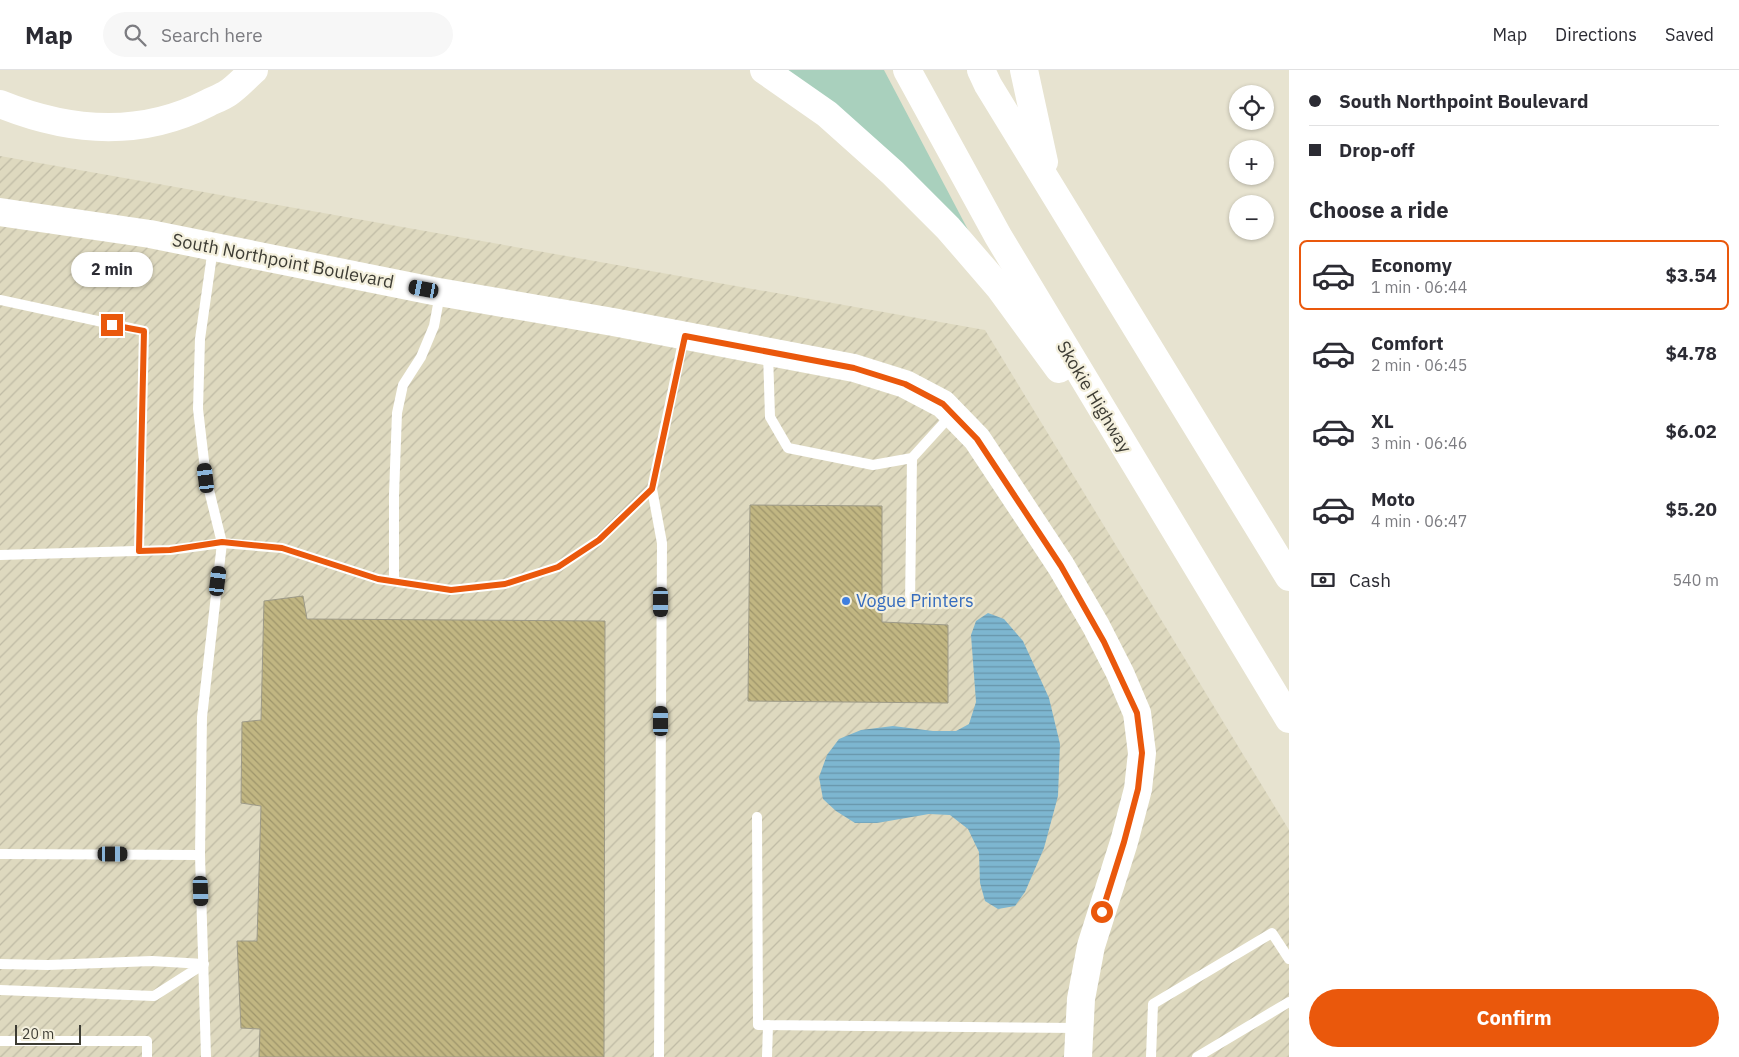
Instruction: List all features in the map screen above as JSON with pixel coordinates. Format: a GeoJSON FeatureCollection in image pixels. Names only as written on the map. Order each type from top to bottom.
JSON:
{"type":"FeatureCollection","features":[{"type":"Feature","properties":{"kind":"main road"},"geometry":{"type":"LineString","coordinates":[[0,104],[63,124],[107,128],[150,124],[188,113],[229,93],[254,70]]}},
{"type":"Feature","properties":{"kind":"main road"},"geometry":{"type":"LineString","coordinates":[[764,70],[827,114],[894,173],[948,228],[999,287],[1163,512]]}},
{"type":"Feature","properties":{"kind":"main road","name":"Skokie Highway"},"geometry":{"type":"LineString","coordinates":[[907,70],[998,236],[1289,719]]}},
{"type":"Feature","properties":{"kind":"main road"},"geometry":{"type":"LineString","coordinates":[[980,70],[1289,576]]}},
{"type":"Feature","properties":{"kind":"main road"},"geometry":{"type":"LineString","coordinates":[[1024,70],[1049,183]]}},
{"type":"Feature","properties":{"kind":"main road","name":"South Northpoint Boulevard"},"geometry":{"type":"LineString","coordinates":[[0,212],[150,234],[440,292],[854,368],[905,384],[943,404],[977,439],[1061,566],[1104,642],[1137,713],[1142,753],[1138,789],[1124,842],[1090,946],[1081,999],[1078,1057]]}},
{"type":"Feature","properties":{"kind":"lane"},"geometry":{"type":"LineString","coordinates":[[206,1057],[200,855],[202,717],[222,542],[206,478],[198,409],[200,339],[214,247]]}},
{"type":"Feature","properties":{"kind":"lane"},"geometry":{"type":"LineString","coordinates":[[394,581],[394,495],[397,413],[403,385],[421,357],[434,326],[440,292]]}},
{"type":"Feature","properties":{"kind":"lane"},"geometry":{"type":"LineString","coordinates":[[0,300],[144,331],[139,551]]}},
{"type":"Feature","properties":{"kind":"lane"},"geometry":{"type":"LineString","coordinates":[[659,1057],[662,543],[652,489],[685,336]]}},
{"type":"Feature","properties":{"kind":"lane"},"geometry":{"type":"LineString","coordinates":[[768,352],[770,417],[788,448],[873,465],[912,458],[952,414]]}},
{"type":"Feature","properties":{"kind":"lane"},"geometry":{"type":"LineString","coordinates":[[910,604],[912,458]]}},
{"type":"Feature","properties":{"kind":"lane"},"geometry":{"type":"LineString","coordinates":[[0,555],[170,550],[222,542],[282,548],[378,579],[451,590],[505,584],[558,567],[599,540],[652,489]]}},
{"type":"Feature","properties":{"kind":"lane"},"geometry":{"type":"LineString","coordinates":[[757,818],[758,1025],[1080,1028]]}},
{"type":"Feature","properties":{"kind":"lane"},"geometry":{"type":"LineString","coordinates":[[0,854],[200,855]]}},
{"type":"Feature","properties":{"kind":"lane"},"geometry":{"type":"LineString","coordinates":[[1151,1057],[1153,1004],[1272,933],[1289,959]]}},
{"type":"Feature","properties":{"kind":"lane"},"geometry":{"type":"LineString","coordinates":[[0,964],[48,965],[152,961],[204,964]]}},
{"type":"Feature","properties":{"kind":"lane"},"geometry":{"type":"LineString","coordinates":[[0,990],[154,996],[204,964]]}},
{"type":"Feature","properties":{"kind":"lane"},"geometry":{"type":"LineString","coordinates":[[1197,1057],[1289,1002]]}},
{"type":"Feature","properties":{"kind":"lane"},"geometry":{"type":"LineString","coordinates":[[767,1057],[768,1025]]}},
{"type":"Feature","properties":{"kind":"lane"},"geometry":{"type":"LineString","coordinates":[[0,1040],[147,1041],[147,1057]]}},
{"type":"Feature","properties":{"kind":"shaded area"},"geometry":{"type":"Polygon","coordinates":[[[0,156],[985,330],[1289,830],[1289,1057],[0,1057],[0,156]]]}},
{"type":"Feature","properties":{"kind":"green space"},"geometry":{"type":"Polygon","coordinates":[[[783,70],[884,70],[976,245],[783,70]]]}},
{"type":"Feature","properties":{"kind":"water"},"geometry":{"type":"Polygon","coordinates":[[[988,613],[1004,619],[1023,641],[1049,698],[1060,744],[1058,796],[1044,848],[1025,892],[1015,906],[998,909],[985,901],[980,883],[979,852],[968,829],[950,815],[929,814],[877,823],[855,823],[836,811],[823,799],[819,777],[827,755],[839,739],[861,730],[893,726],[933,731],[956,731],[969,724],[976,702],[971,635],[976,621],[988,613]]]}},
{"type":"Feature","properties":{"kind":"building"},"geometry":{"type":"Polygon","coordinates":[[[750,505],[882,506],[882,622],[948,625],[948,703],[748,701],[750,505]]]}},
{"type":"Feature","properties":{"kind":"building"},"geometry":{"type":"Polygon","coordinates":[[[303,596],[307,619],[605,621],[604,1057],[259,1057],[260,1029],[241,1028],[237,941],[257,941],[261,806],[241,803],[242,722],[261,720],[264,601],[303,596]]]}},
{"type":"Feature","properties":{"kind":"place","name":"Vogue Printers"},"geometry":{"type":"Point","coordinates":[846,601]}},
{"type":"Feature","properties":{"kind":"route"},"geometry":{"type":"LineString","coordinates":[[112,325],[144,331],[139,551],[170,550],[222,542],[282,548],[378,579],[451,590],[505,584],[558,567],[599,540],[652,489],[685,336],[854,368],[905,384],[943,404],[977,439],[1061,566],[1096,626],[1120,673],[1137,713],[1142,753],[1138,789],[1102,912]]}}]}
